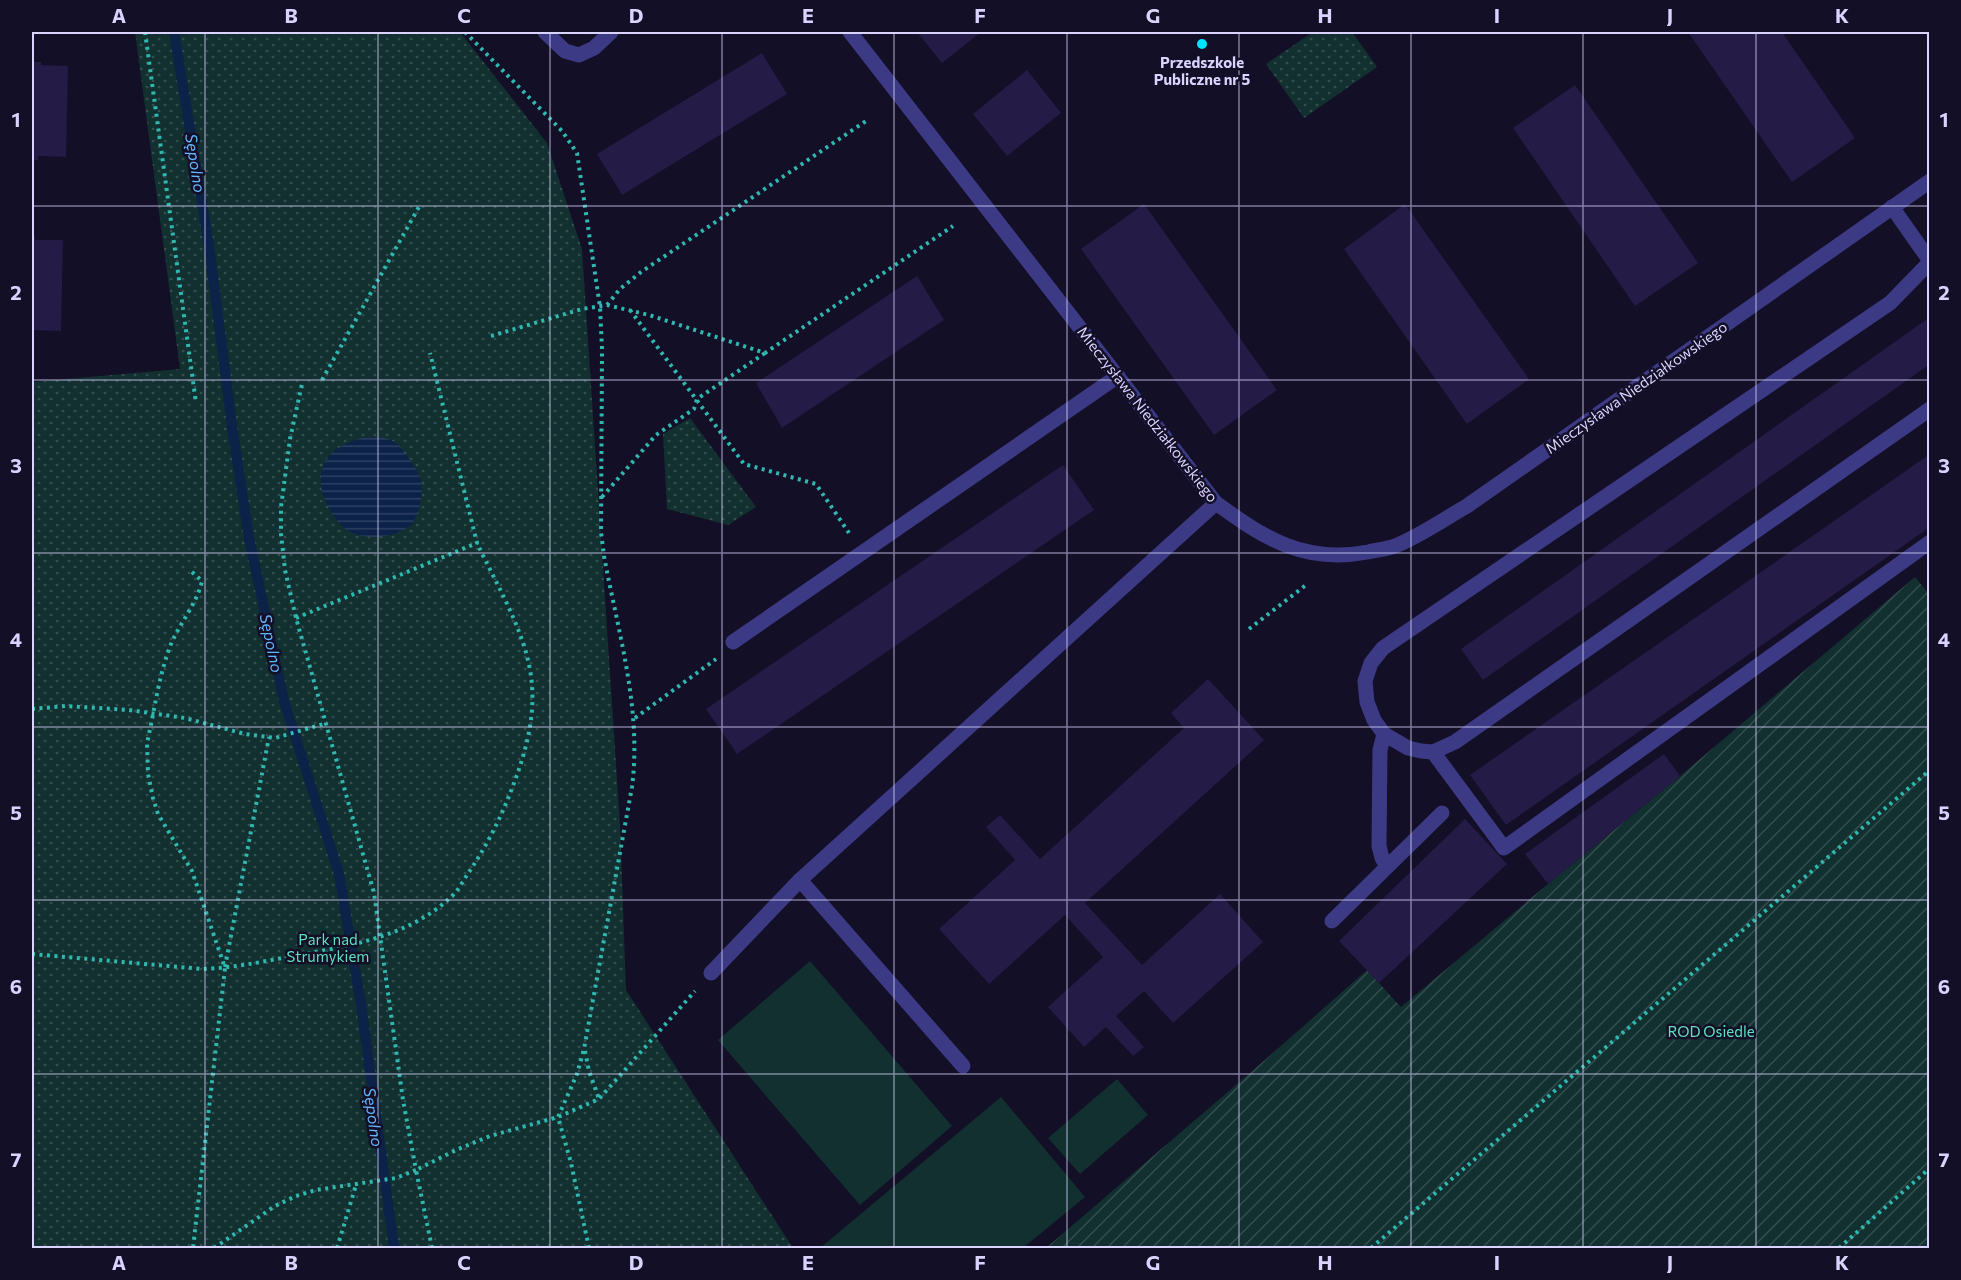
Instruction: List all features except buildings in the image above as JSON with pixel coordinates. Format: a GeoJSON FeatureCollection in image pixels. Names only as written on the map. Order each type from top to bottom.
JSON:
{"type":"FeatureCollection","features":[{"type":"Feature","properties":{"kind":"street"},"geometry":{"type":"LineString","coordinates":[[545,32],[565,51],[579,56],[594,48],[611,32]]}},
{"type":"Feature","properties":{"kind":"street","name":"Mieczysława Niedziałkowskiego"},"geometry":{"type":"LineString","coordinates":[[850,32],[1216,503],[1275,542],[1308,553],[1350,555],[1394,546],[1467,506],[1929,181]]}},
{"type":"Feature","properties":{"kind":"street"},"geometry":{"type":"LineString","coordinates":[[1892,207],[1929,261],[1890,303],[1383,648],[1371,663],[1365,681],[1367,702],[1374,720],[1384,734],[1408,748],[1433,752],[1455,742],[1929,409]]}},
{"type":"Feature","properties":{"kind":"street"},"geometry":{"type":"LineString","coordinates":[[733,642],[1118,376]]}},
{"type":"Feature","properties":{"kind":"street"},"geometry":{"type":"LineString","coordinates":[[711,973],[800,880],[1216,503]]}},
{"type":"Feature","properties":{"kind":"street"},"geometry":{"type":"LineString","coordinates":[[1433,752],[1504,848],[1929,542]]}},
{"type":"Feature","properties":{"kind":"street"},"geometry":{"type":"LineString","coordinates":[[1384,734],[1380,750],[1378,846],[1387,866]]}},
{"type":"Feature","properties":{"kind":"street"},"geometry":{"type":"LineString","coordinates":[[1332,921],[1442,813]]}},
{"type":"Feature","properties":{"kind":"street"},"geometry":{"type":"LineString","coordinates":[[800,880],[963,1066]]}},
{"type":"Feature","properties":{"kind":"path"},"geometry":{"type":"LineString","coordinates":[[145,32],[196,403]]}},
{"type":"Feature","properties":{"kind":"path"},"geometry":{"type":"LineString","coordinates":[[465,32],[561,131],[577,153],[600,306],[601,498],[604,556],[634,719],[635,766],[584,1049],[577,1074],[558,1117],[571,1163],[589,1248]]}},
{"type":"Feature","properties":{"kind":"path"},"geometry":{"type":"LineString","coordinates":[[607,305],[620,289],[641,272],[869,119]]}},
{"type":"Feature","properties":{"kind":"path"},"geometry":{"type":"LineString","coordinates":[[322,380],[420,205]]}},
{"type":"Feature","properties":{"kind":"path"},"geometry":{"type":"LineString","coordinates":[[601,498],[656,435],[694,409],[697,399],[953,226]]}},
{"type":"Feature","properties":{"kind":"path"},"geometry":{"type":"LineString","coordinates":[[491,336],[582,309],[607,305],[630,310],[765,353]]}},
{"type":"Feature","properties":{"kind":"path"},"geometry":{"type":"LineString","coordinates":[[630,310],[744,464],[816,484],[863,553]]}},
{"type":"Feature","properties":{"kind":"path"},"geometry":{"type":"LineString","coordinates":[[32,954],[202,969],[225,968],[334,949],[380,938],[428,915],[454,893],[471,870],[499,822],[519,771],[532,720],[532,685],[520,635],[477,543],[430,353]]}},
{"type":"Feature","properties":{"kind":"path"},"geometry":{"type":"LineString","coordinates":[[302,384],[290,439],[281,507],[285,570],[296,618],[374,893],[403,1100],[432,1248]]}},
{"type":"Feature","properties":{"kind":"path"},"geometry":{"type":"LineString","coordinates":[[296,618],[477,543]]}},
{"type":"Feature","properties":{"kind":"path"},"geometry":{"type":"LineString","coordinates":[[192,572],[202,581],[200,592],[184,616],[168,651],[147,743],[147,758],[153,798],[158,814],[192,871],[225,968]]}},
{"type":"Feature","properties":{"kind":"path"},"geometry":{"type":"LineString","coordinates":[[1249,629],[1306,585]]}},
{"type":"Feature","properties":{"kind":"path"},"geometry":{"type":"LineString","coordinates":[[634,719],[712,663],[733,642]]}},
{"type":"Feature","properties":{"kind":"path"},"geometry":{"type":"LineString","coordinates":[[32,709],[66,706],[154,713],[185,718],[244,734],[275,738],[327,723]]}},
{"type":"Feature","properties":{"kind":"path"},"geometry":{"type":"LineString","coordinates":[[193,1248],[225,968],[269,737]]}},
{"type":"Feature","properties":{"kind":"path"},"geometry":{"type":"LineString","coordinates":[[1371,1248],[1929,770]]}},
{"type":"Feature","properties":{"kind":"path"},"geometry":{"type":"LineString","coordinates":[[214,1248],[275,1206],[296,1196],[396,1178],[490,1136],[558,1117],[599,1099],[711,973]]}},
{"type":"Feature","properties":{"kind":"path"},"geometry":{"type":"LineString","coordinates":[[584,1049],[599,1099]]}},
{"type":"Feature","properties":{"kind":"path"},"geometry":{"type":"LineString","coordinates":[[1839,1248],[1929,1168]]}},
{"type":"Feature","properties":{"kind":"path"},"geometry":{"type":"LineString","coordinates":[[337,1248],[356,1185]]}},
{"type":"Feature","properties":{"kind":"green space","name":"Park nad Strumykiem"},"geometry":{"type":"Polygon","coordinates":[[[135,32],[460,32],[547,143],[582,249],[620,825],[626,990],[793,1248],[32,1248],[32,382],[180,369],[135,32]]]}},
{"type":"Feature","properties":{"kind":"green space"},"geometry":{"type":"Polygon","coordinates":[[[1313,32],[1352,32],[1377,67],[1304,118],[1266,64],[1313,32]]]}},
{"type":"Feature","properties":{"kind":"green space"},"geometry":{"type":"Polygon","coordinates":[[[690,418],[756,507],[728,525],[667,509],[663,434],[690,418]]]}},
{"type":"Feature","properties":{"kind":"green space","name":"ROD Osiedle"},"geometry":{"type":"Polygon","coordinates":[[[1915,577],[1929,594],[1929,1248],[1046,1248],[1367,970],[1401,1007],[1680,776],[1915,577]]]}},
{"type":"Feature","properties":{"kind":"green space"},"geometry":{"type":"Polygon","coordinates":[[[810,961],[952,1126],[860,1205],[718,1040],[810,961]]]}},
{"type":"Feature","properties":{"kind":"green space"},"geometry":{"type":"Polygon","coordinates":[[[1117,1079],[1148,1115],[1080,1174],[1048,1138],[1117,1079]]]}},
{"type":"Feature","properties":{"kind":"green space"},"geometry":{"type":"Polygon","coordinates":[[[1001,1097],[1085,1197],[1023,1248],[820,1248],[1001,1097]]]}},
{"type":"Feature","properties":{"kind":"water"},"geometry":{"type":"Polygon","coordinates":[[[365,437],[386,438],[393,441],[417,471],[422,491],[420,502],[413,522],[406,529],[388,535],[367,537],[346,529],[329,508],[322,491],[321,473],[324,464],[329,456],[341,446],[365,437]]]}},
{"type":"Feature","properties":{"kind":"waterway","name":"Sępolno"},"geometry":{"type":"LineString","coordinates":[[174,32],[209,246],[249,538],[284,701],[339,874],[361,1004],[394,1248]]}},
{"type":"Feature","properties":{"kind":"place","name":"Przedszkole Publiczne nr 5"},"geometry":{"type":"Point","coordinates":[1202,44]}}]}
